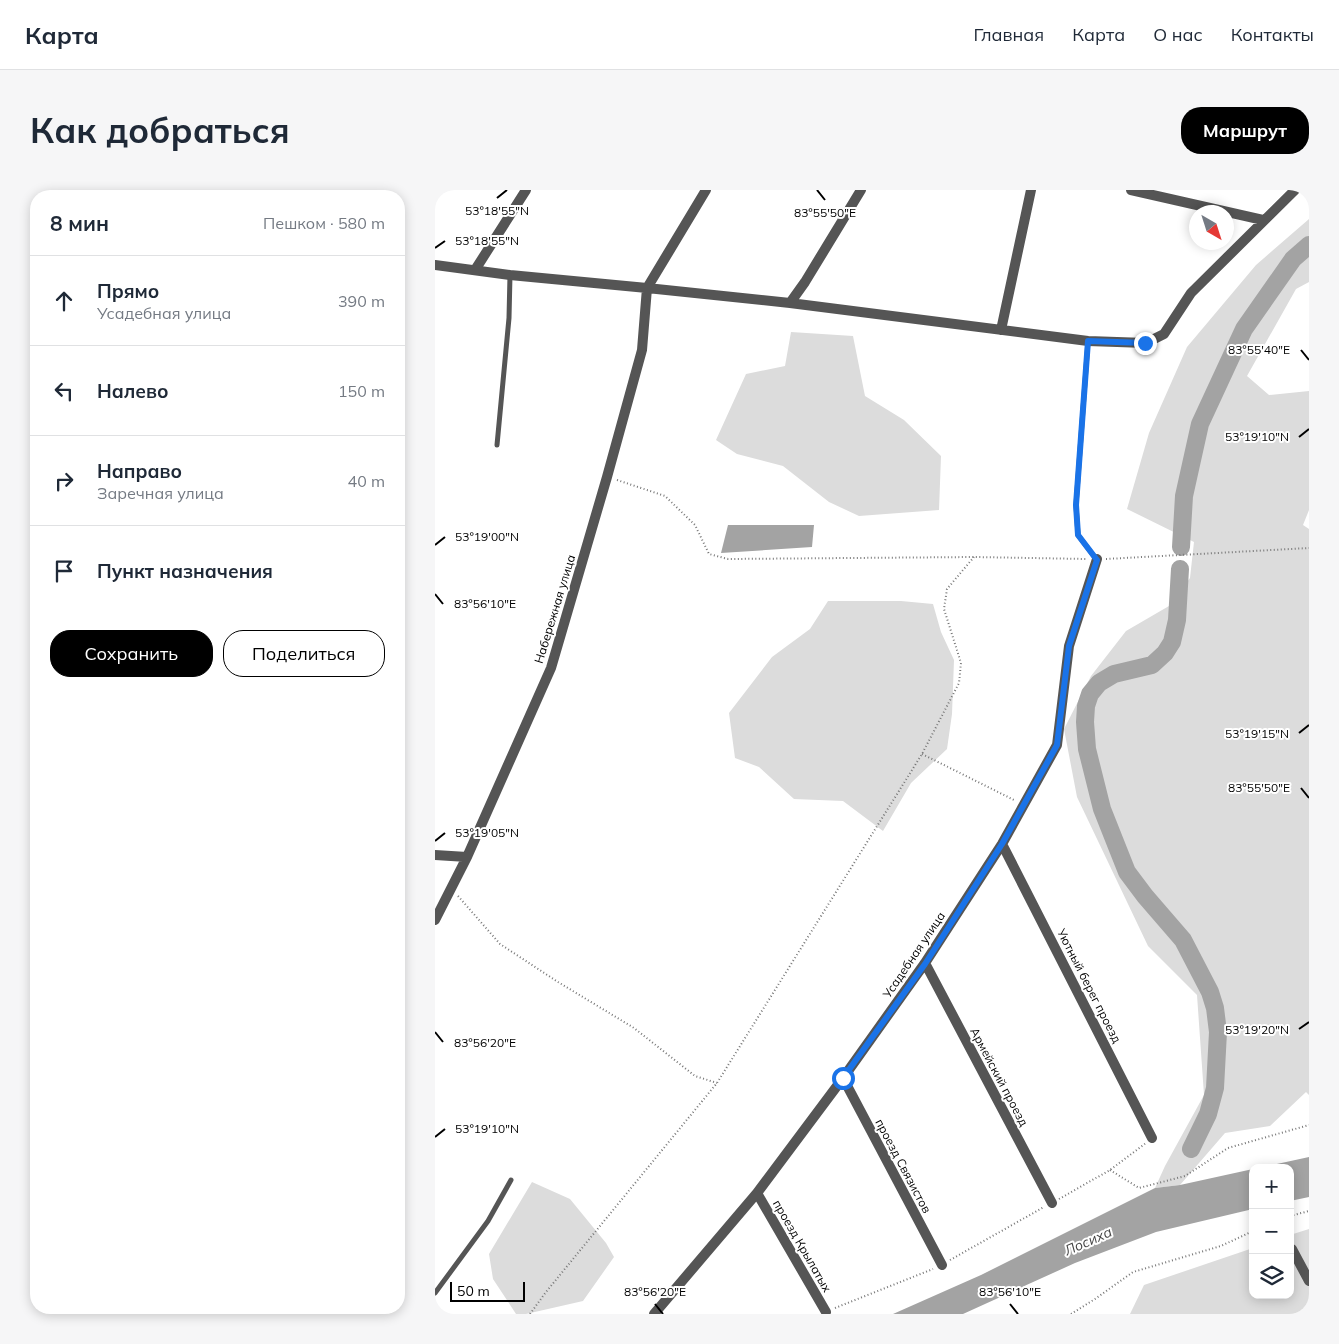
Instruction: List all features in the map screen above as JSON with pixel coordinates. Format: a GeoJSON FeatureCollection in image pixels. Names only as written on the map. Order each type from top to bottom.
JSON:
{"type":"FeatureCollection","features":[{"type":"Feature","properties":{"kind":"street"},"geometry":{"type":"LineString","coordinates":[[475,270],[526,190]]}},
{"type":"Feature","properties":{"kind":"street"},"geometry":{"type":"LineString","coordinates":[[647,288],[706,190]]}},
{"type":"Feature","properties":{"kind":"street"},"geometry":{"type":"LineString","coordinates":[[790,303],[805,282],[861,190]]}},
{"type":"Feature","properties":{"kind":"street"},"geometry":{"type":"LineString","coordinates":[[1001,330],[1031,190]]}},
{"type":"Feature","properties":{"kind":"street"},"geometry":{"type":"LineString","coordinates":[[1131,190],[1263,220]]}},
{"type":"Feature","properties":{"kind":"street"},"geometry":{"type":"LineString","coordinates":[[435,265],[510,276],[790,303],[1088,341],[1145,343],[1164,334],[1191,293],[1295,190]]}},
{"type":"Feature","properties":{"kind":"street","name":"Набережная улица"},"geometry":{"type":"LineString","coordinates":[[435,920],[467,857],[551,668],[642,350],[647,313],[647,288]]}},
{"type":"Feature","properties":{"kind":"street","name":"Усадебная улица"},"geometry":{"type":"LineString","coordinates":[[654,1314],[757,1193],[843,1078],[925,964],[1002,844],[1057,745],[1069,646],[1097,560]]}},
{"type":"Feature","properties":{"kind":"street","name":"Уютный берег проезд"},"geometry":{"type":"LineString","coordinates":[[1002,844],[1153,1138]]}},
{"type":"Feature","properties":{"kind":"street"},"geometry":{"type":"LineString","coordinates":[[435,855],[467,857]]}},
{"type":"Feature","properties":{"kind":"street","name":"Армейский проезд"},"geometry":{"type":"LineString","coordinates":[[925,964],[1052,1203]]}},
{"type":"Feature","properties":{"kind":"street","name":"проезд Связистов"},"geometry":{"type":"LineString","coordinates":[[843,1078],[942,1265]]}},
{"type":"Feature","properties":{"kind":"street","name":"проезд Крылатых"},"geometry":{"type":"LineString","coordinates":[[757,1193],[825,1312]]}},
{"type":"Feature","properties":{"kind":"street"},"geometry":{"type":"LineString","coordinates":[[1294,1253],[1309,1280]]}},
{"type":"Feature","properties":{"kind":"lane"},"geometry":{"type":"LineString","coordinates":[[497,445],[509,318],[510,276]]}},
{"type":"Feature","properties":{"kind":"lane"},"geometry":{"type":"LineString","coordinates":[[1088,341],[1076,505],[1078,535],[1097,560]]}},
{"type":"Feature","properties":{"kind":"lane"},"geometry":{"type":"LineString","coordinates":[[435,1293],[488,1221],[511,1180]]}},
{"type":"Feature","properties":{"kind":"path"},"geometry":{"type":"LineString","coordinates":[[607,477],[665,496],[695,525],[709,554],[728,559],[974,557],[1097,560],[1309,548]]}},
{"type":"Feature","properties":{"kind":"path"},"geometry":{"type":"LineString","coordinates":[[530,1314],[717,1083],[922,754],[959,683],[961,663],[944,609],[947,589],[974,557]]}},
{"type":"Feature","properties":{"kind":"path"},"geometry":{"type":"LineString","coordinates":[[922,754],[1024,804]]}},
{"type":"Feature","properties":{"kind":"path"},"geometry":{"type":"LineString","coordinates":[[451,889],[500,944],[557,982],[634,1028],[695,1076],[717,1083]]}},
{"type":"Feature","properties":{"kind":"path"},"geometry":{"type":"LineString","coordinates":[[1110,1170],[1139,1188],[1185,1176],[1228,1148],[1309,1125]]}},
{"type":"Feature","properties":{"kind":"path"},"geometry":{"type":"LineString","coordinates":[[825,1312],[942,1265],[1110,1170],[1153,1138]]}},
{"type":"Feature","properties":{"kind":"path"},"geometry":{"type":"LineString","coordinates":[[1294,1215],[1309,1211]]}},
{"type":"Feature","properties":{"kind":"path"},"geometry":{"type":"LineString","coordinates":[[1071,1314],[1133,1272],[1221,1246],[1249,1233]]}},
{"type":"Feature","properties":{"kind":"shaded area"},"geometry":{"type":"Polygon","coordinates":[[[1309,219],[1309,282],[1296,289],[1247,376],[1269,395],[1309,391],[1309,510],[1303,525],[1309,529],[1309,1095],[1306,1092],[1270,1126],[1225,1133],[1180,1185],[1155,1188],[1204,1095],[1197,995],[1148,946],[1077,797],[1064,729],[1091,676],[1126,631],[1169,606],[1190,578],[1194,542],[1127,509],[1149,433],[1187,347],[1256,265],[1309,219]]]}},
{"type":"Feature","properties":{"kind":"shaded area"},"geometry":{"type":"Polygon","coordinates":[[[791,332],[853,336],[865,396],[904,420],[941,456],[939,510],[859,516],[829,502],[783,466],[737,454],[716,440],[746,374],[785,366],[791,332]]]}},
{"type":"Feature","properties":{"kind":"shaded area"},"geometry":{"type":"Polygon","coordinates":[[[828,601],[901,601],[933,604],[941,632],[954,660],[952,714],[947,749],[911,783],[883,831],[843,801],[794,799],[759,767],[735,758],[729,713],[772,657],[810,629],[828,601]]]}},
{"type":"Feature","properties":{"kind":"shaded area"},"geometry":{"type":"Polygon","coordinates":[[[532,1182],[570,1199],[606,1243],[614,1257],[583,1301],[526,1314],[516,1314],[493,1279],[489,1254],[532,1182]]]}},
{"type":"Feature","properties":{"kind":"shaded area"},"geometry":{"type":"Polygon","coordinates":[[[1309,1229],[1309,1314],[1130,1314],[1144,1285],[1249,1249],[1249,1299],[1294,1299],[1294,1234],[1309,1229]]]}},
{"type":"Feature","properties":{"kind":"water"},"geometry":{"type":"Polygon","coordinates":[[[728,525],[814,525],[812,547],[721,553],[728,525]]]}},
{"type":"Feature","properties":{"kind":"water"},"geometry":{"type":"Polygon","coordinates":[[[1309,1157],[1309,1197],[1294,1200],[1294,1164],[1277,1164],[1309,1157]]]}},
{"type":"Feature","properties":{"kind":"water","name":"Лосиха"},"geometry":{"type":"Polygon","coordinates":[[[1249,1170],[1249,1210],[1156,1232],[1075,1263],[963,1314],[893,1314],[981,1275],[1155,1188],[1180,1185],[1249,1170]]]}},
{"type":"Feature","properties":{"kind":"waterway"},"geometry":{"type":"LineString","coordinates":[[1181,547],[1184,496],[1200,424],[1244,329],[1293,259],[1309,245]]}},
{"type":"Feature","properties":{"kind":"waterway"},"geometry":{"type":"LineString","coordinates":[[1180,569],[1177,620],[1172,642],[1165,653],[1152,665],[1114,674],[1099,683],[1090,694],[1086,706],[1085,722],[1087,749],[1102,809],[1127,872],[1183,940],[1210,992],[1215,1008],[1218,1032],[1215,1088],[1208,1114],[1191,1149]]}},
{"type":"Feature","properties":{"kind":"route"},"geometry":{"type":"LineString","coordinates":[[843,1078],[925,964],[1002,844],[1057,745],[1069,646],[1097,560],[1078,535],[1076,505],[1088,341],[1145,343]]}}]}
